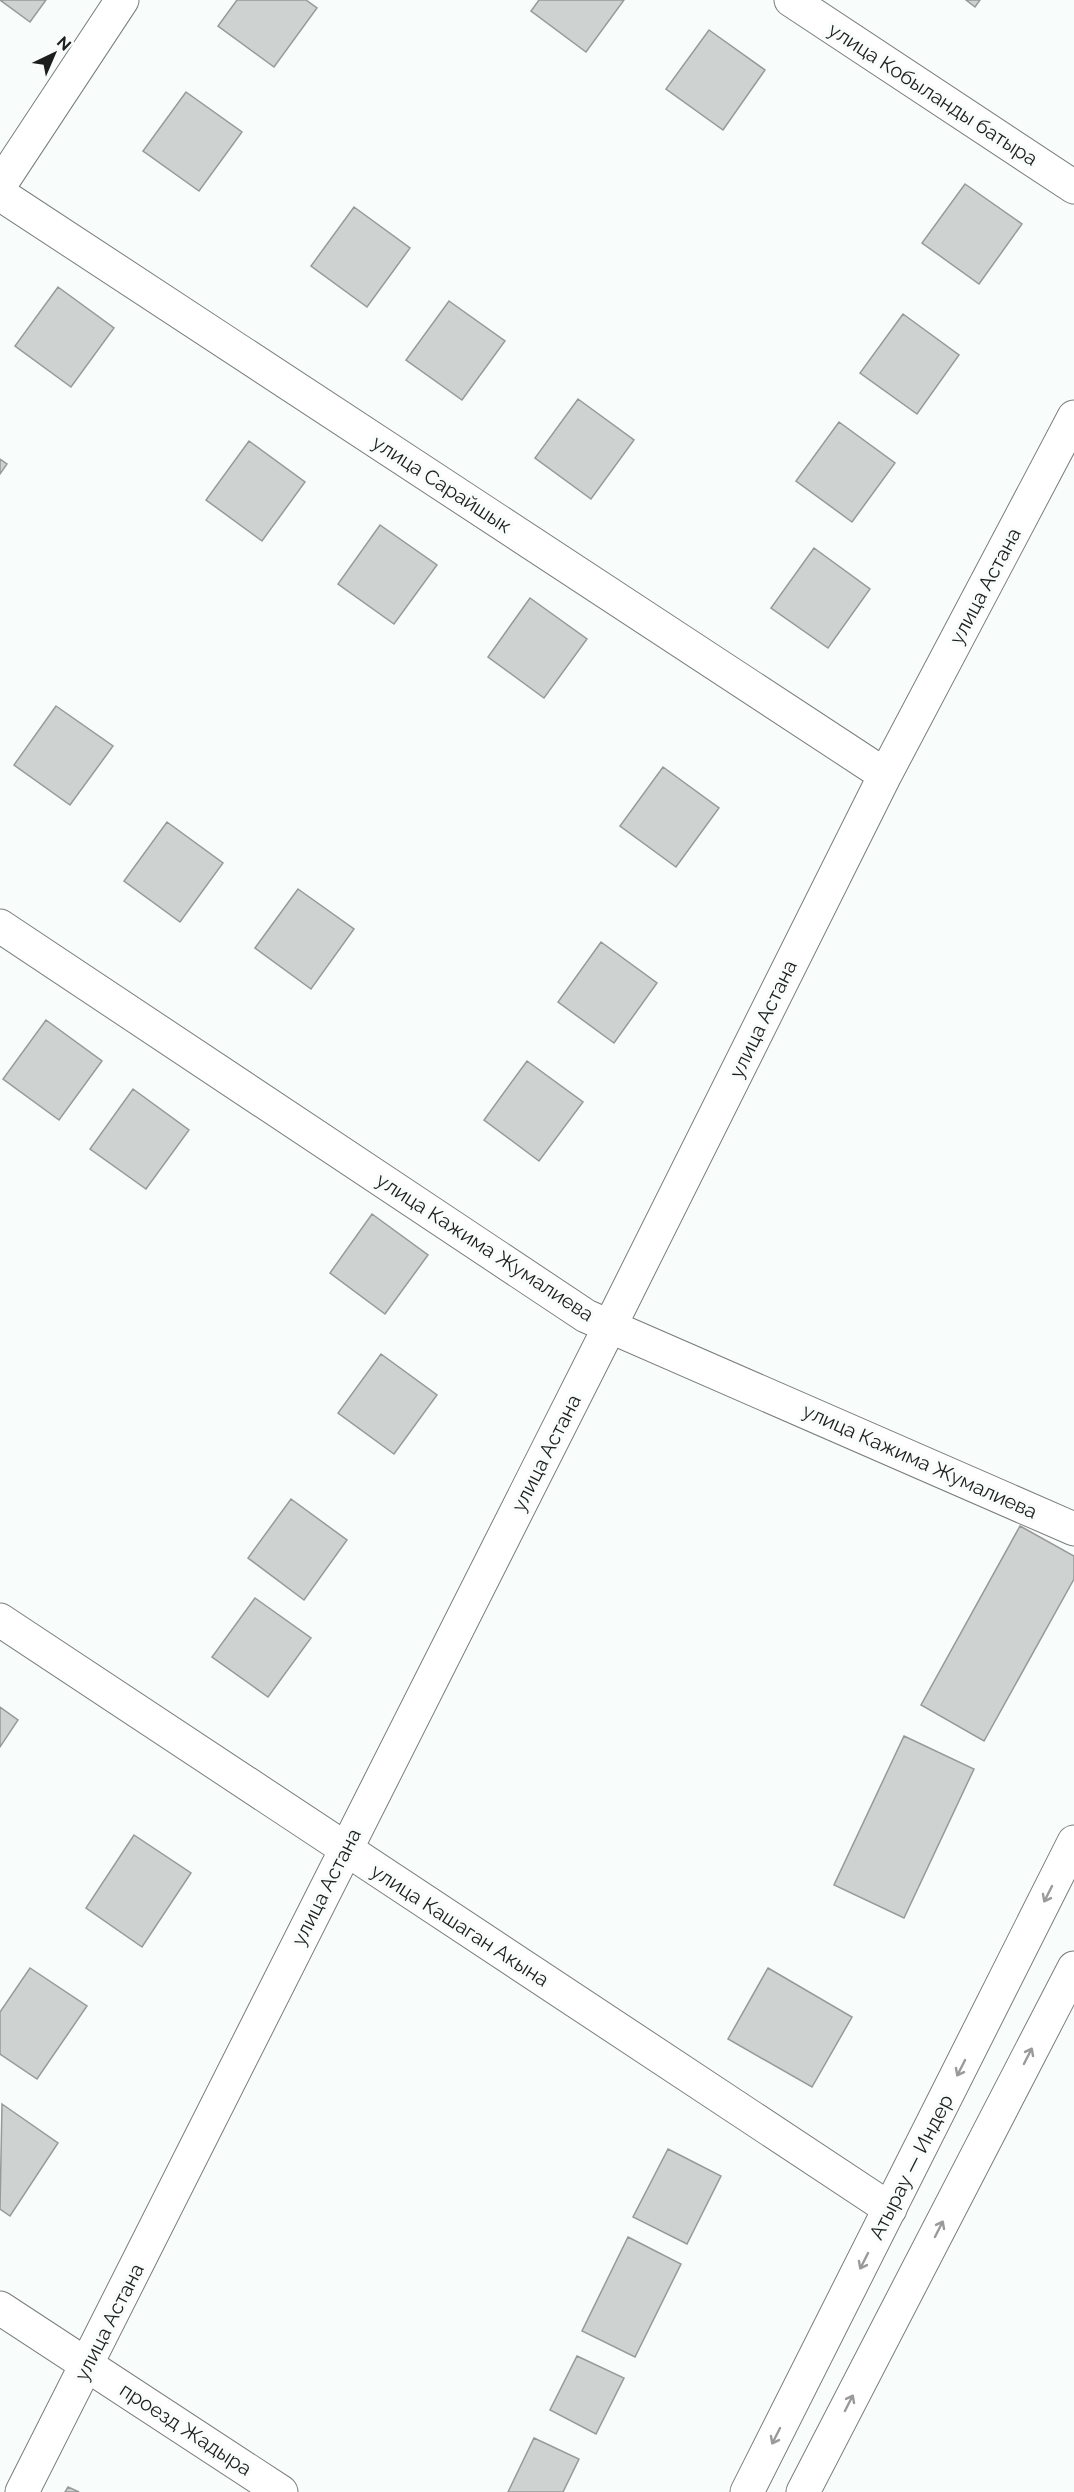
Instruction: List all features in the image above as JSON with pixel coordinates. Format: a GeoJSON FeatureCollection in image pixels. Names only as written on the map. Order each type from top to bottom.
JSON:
{"type":"FeatureCollection","features":[{"type":"Feature","properties":{"kind":"street"},"geometry":{"type":"LineString","coordinates":[[0,185],[122,0]]}},
{"type":"Feature","properties":{"kind":"street","name":"улица Кобыланды батыра"},"geometry":{"type":"LineString","coordinates":[[791,0],[1074,187]]}},
{"type":"Feature","properties":{"kind":"street","name":"улица Сарайшык"},"geometry":{"type":"LineString","coordinates":[[0,194],[885,775]]}},
{"type":"Feature","properties":{"kind":"street","name":"улица Астана"},"geometry":{"type":"LineString","coordinates":[[22,2492],[885,775],[1074,417]]}},
{"type":"Feature","properties":{"kind":"street","name":"улица Кажима Жумалиева"},"geometry":{"type":"LineString","coordinates":[[0,926],[586,1316],[1074,1529]]}},
{"type":"Feature","properties":{"kind":"street","name":"улица Кашаган Акына"},"geometry":{"type":"LineString","coordinates":[[0,1620],[890,2209]]}},
{"type":"Feature","properties":{"kind":"street","name":"Атырау — Индер"},"geometry":{"type":"LineString","coordinates":[[747,2492],[1074,1842]]}},
{"type":"Feature","properties":{"kind":"street"},"geometry":{"type":"LineString","coordinates":[[803,2492],[1074,1968]]}},
{"type":"Feature","properties":{"kind":"street","name":"проезд Жадыра"},"geometry":{"type":"LineString","coordinates":[[0,2308],[281,2492]]}},
{"type":"Feature","properties":{"kind":"building"},"geometry":{"type":"Polygon","coordinates":[[[0,0],[46,0],[30,22],[0,0]]]}},
{"type":"Feature","properties":{"kind":"building"},"geometry":{"type":"Polygon","coordinates":[[[237,0],[306,0],[317,8],[274,67],[218,26],[237,0]]]}},
{"type":"Feature","properties":{"kind":"building"},"geometry":{"type":"Polygon","coordinates":[[[539,0],[624,0],[586,52],[531,11],[539,0]]]}},
{"type":"Feature","properties":{"kind":"building"},"geometry":{"type":"Polygon","coordinates":[[[966,0],[980,0],[975,7],[966,0]]]}},
{"type":"Feature","properties":{"kind":"building"},"geometry":{"type":"Polygon","coordinates":[[[709,30],[765,70],[723,130],[666,89],[709,30]]]}},
{"type":"Feature","properties":{"kind":"building"},"geometry":{"type":"Polygon","coordinates":[[[186,92],[242,132],[199,191],[143,151],[186,92]]]}},
{"type":"Feature","properties":{"kind":"building"},"geometry":{"type":"Polygon","coordinates":[[[965,184],[1022,224],[979,284],[922,243],[965,184]]]}},
{"type":"Feature","properties":{"kind":"building"},"geometry":{"type":"Polygon","coordinates":[[[354,207],[410,248],[367,307],[311,266],[354,207]]]}},
{"type":"Feature","properties":{"kind":"building"},"geometry":{"type":"Polygon","coordinates":[[[58,287],[114,328],[71,387],[15,346],[58,287]]]}},
{"type":"Feature","properties":{"kind":"building"},"geometry":{"type":"Polygon","coordinates":[[[449,301],[505,341],[462,400],[406,360],[449,301]]]}},
{"type":"Feature","properties":{"kind":"building"},"geometry":{"type":"Polygon","coordinates":[[[903,314],[959,355],[917,414],[860,373],[903,314]]]}},
{"type":"Feature","properties":{"kind":"building"},"geometry":{"type":"Polygon","coordinates":[[[578,399],[634,440],[591,499],[535,458],[578,399]]]}},
{"type":"Feature","properties":{"kind":"building"},"geometry":{"type":"Polygon","coordinates":[[[839,422],[895,463],[852,522],[796,481],[839,422]]]}},
{"type":"Feature","properties":{"kind":"building"},"geometry":{"type":"Polygon","coordinates":[[[249,441],[305,482],[262,541],[206,500],[249,441]]]}},
{"type":"Feature","properties":{"kind":"building"},"geometry":{"type":"Polygon","coordinates":[[[0,459],[7,464],[0,474],[0,459]]]}},
{"type":"Feature","properties":{"kind":"building"},"geometry":{"type":"Polygon","coordinates":[[[380,525],[437,565],[394,624],[338,584],[380,525]]]}},
{"type":"Feature","properties":{"kind":"building"},"geometry":{"type":"Polygon","coordinates":[[[814,548],[870,589],[828,648],[771,608],[814,548]]]}},
{"type":"Feature","properties":{"kind":"building"},"geometry":{"type":"Polygon","coordinates":[[[530,598],[587,639],[544,698],[488,657],[530,598]]]}},
{"type":"Feature","properties":{"kind":"building"},"geometry":{"type":"Polygon","coordinates":[[[56,706],[113,746],[70,805],[14,765],[56,706]]]}},
{"type":"Feature","properties":{"kind":"building"},"geometry":{"type":"Polygon","coordinates":[[[663,767],[719,808],[676,867],[620,826],[663,767]]]}},
{"type":"Feature","properties":{"kind":"building"},"geometry":{"type":"Polygon","coordinates":[[[167,822],[223,863],[180,922],[124,881],[167,822]]]}},
{"type":"Feature","properties":{"kind":"building"},"geometry":{"type":"Polygon","coordinates":[[[298,889],[354,929],[311,989],[255,948],[298,889]]]}},
{"type":"Feature","properties":{"kind":"building"},"geometry":{"type":"Polygon","coordinates":[[[601,942],[657,983],[614,1043],[558,1002],[601,942]]]}},
{"type":"Feature","properties":{"kind":"building"},"geometry":{"type":"Polygon","coordinates":[[[46,1020],[102,1061],[59,1120],[3,1079],[46,1020]]]}},
{"type":"Feature","properties":{"kind":"building"},"geometry":{"type":"Polygon","coordinates":[[[527,1061],[583,1102],[539,1161],[484,1120],[527,1061]]]}},
{"type":"Feature","properties":{"kind":"building"},"geometry":{"type":"Polygon","coordinates":[[[133,1089],[189,1130],[146,1189],[90,1149],[133,1089]]]}},
{"type":"Feature","properties":{"kind":"building"},"geometry":{"type":"Polygon","coordinates":[[[372,1214],[428,1255],[385,1314],[330,1273],[372,1214]]]}},
{"type":"Feature","properties":{"kind":"building"},"geometry":{"type":"Polygon","coordinates":[[[381,1354],[437,1395],[394,1454],[338,1413],[381,1354]]]}},
{"type":"Feature","properties":{"kind":"building"},"geometry":{"type":"Polygon","coordinates":[[[291,1499],[347,1540],[304,1600],[248,1558],[291,1499]]]}},
{"type":"Feature","properties":{"kind":"building"},"geometry":{"type":"Polygon","coordinates":[[[1020,1526],[1074,1556],[1074,1579],[984,1741],[921,1705],[1020,1526]]]}},
{"type":"Feature","properties":{"kind":"building"},"geometry":{"type":"Polygon","coordinates":[[[255,1598],[311,1638],[268,1697],[212,1657],[255,1598]]]}},
{"type":"Feature","properties":{"kind":"building"},"geometry":{"type":"Polygon","coordinates":[[[0,1707],[18,1720],[0,1747],[0,1707]]]}},
{"type":"Feature","properties":{"kind":"building"},"geometry":{"type":"Polygon","coordinates":[[[904,1736],[974,1769],[904,1918],[834,1885],[904,1736]]]}},
{"type":"Feature","properties":{"kind":"building"},"geometry":{"type":"Polygon","coordinates":[[[134,1835],[191,1873],[142,1947],[86,1908],[134,1835]]]}},
{"type":"Feature","properties":{"kind":"building"},"geometry":{"type":"Polygon","coordinates":[[[30,1968],[87,2006],[37,2079],[0,2054],[0,2012],[30,1968]]]}},
{"type":"Feature","properties":{"kind":"building"},"geometry":{"type":"Polygon","coordinates":[[[768,1968],[852,2017],[812,2087],[728,2039],[768,1968]]]}},
{"type":"Feature","properties":{"kind":"building"},"geometry":{"type":"Polygon","coordinates":[[[2,2104],[58,2143],[10,2216],[0,2209],[2,2104]]]}},
{"type":"Feature","properties":{"kind":"building"},"geometry":{"type":"Polygon","coordinates":[[[668,2149],[721,2176],[687,2244],[633,2217],[668,2149]]]}},
{"type":"Feature","properties":{"kind":"building"},"geometry":{"type":"Polygon","coordinates":[[[628,2237],[681,2264],[635,2357],[582,2331],[628,2237]]]}},
{"type":"Feature","properties":{"kind":"building"},"geometry":{"type":"Polygon","coordinates":[[[577,2356],[624,2378],[596,2434],[550,2410],[577,2356]]]}},
{"type":"Feature","properties":{"kind":"building"},"geometry":{"type":"Polygon","coordinates":[[[534,2438],[579,2459],[563,2492],[508,2492],[534,2438]]]}},
{"type":"Feature","properties":{"kind":"building"},"geometry":{"type":"Polygon","coordinates":[[[68,2487],[79,2492],[65,2492],[68,2487]]]}}]}
